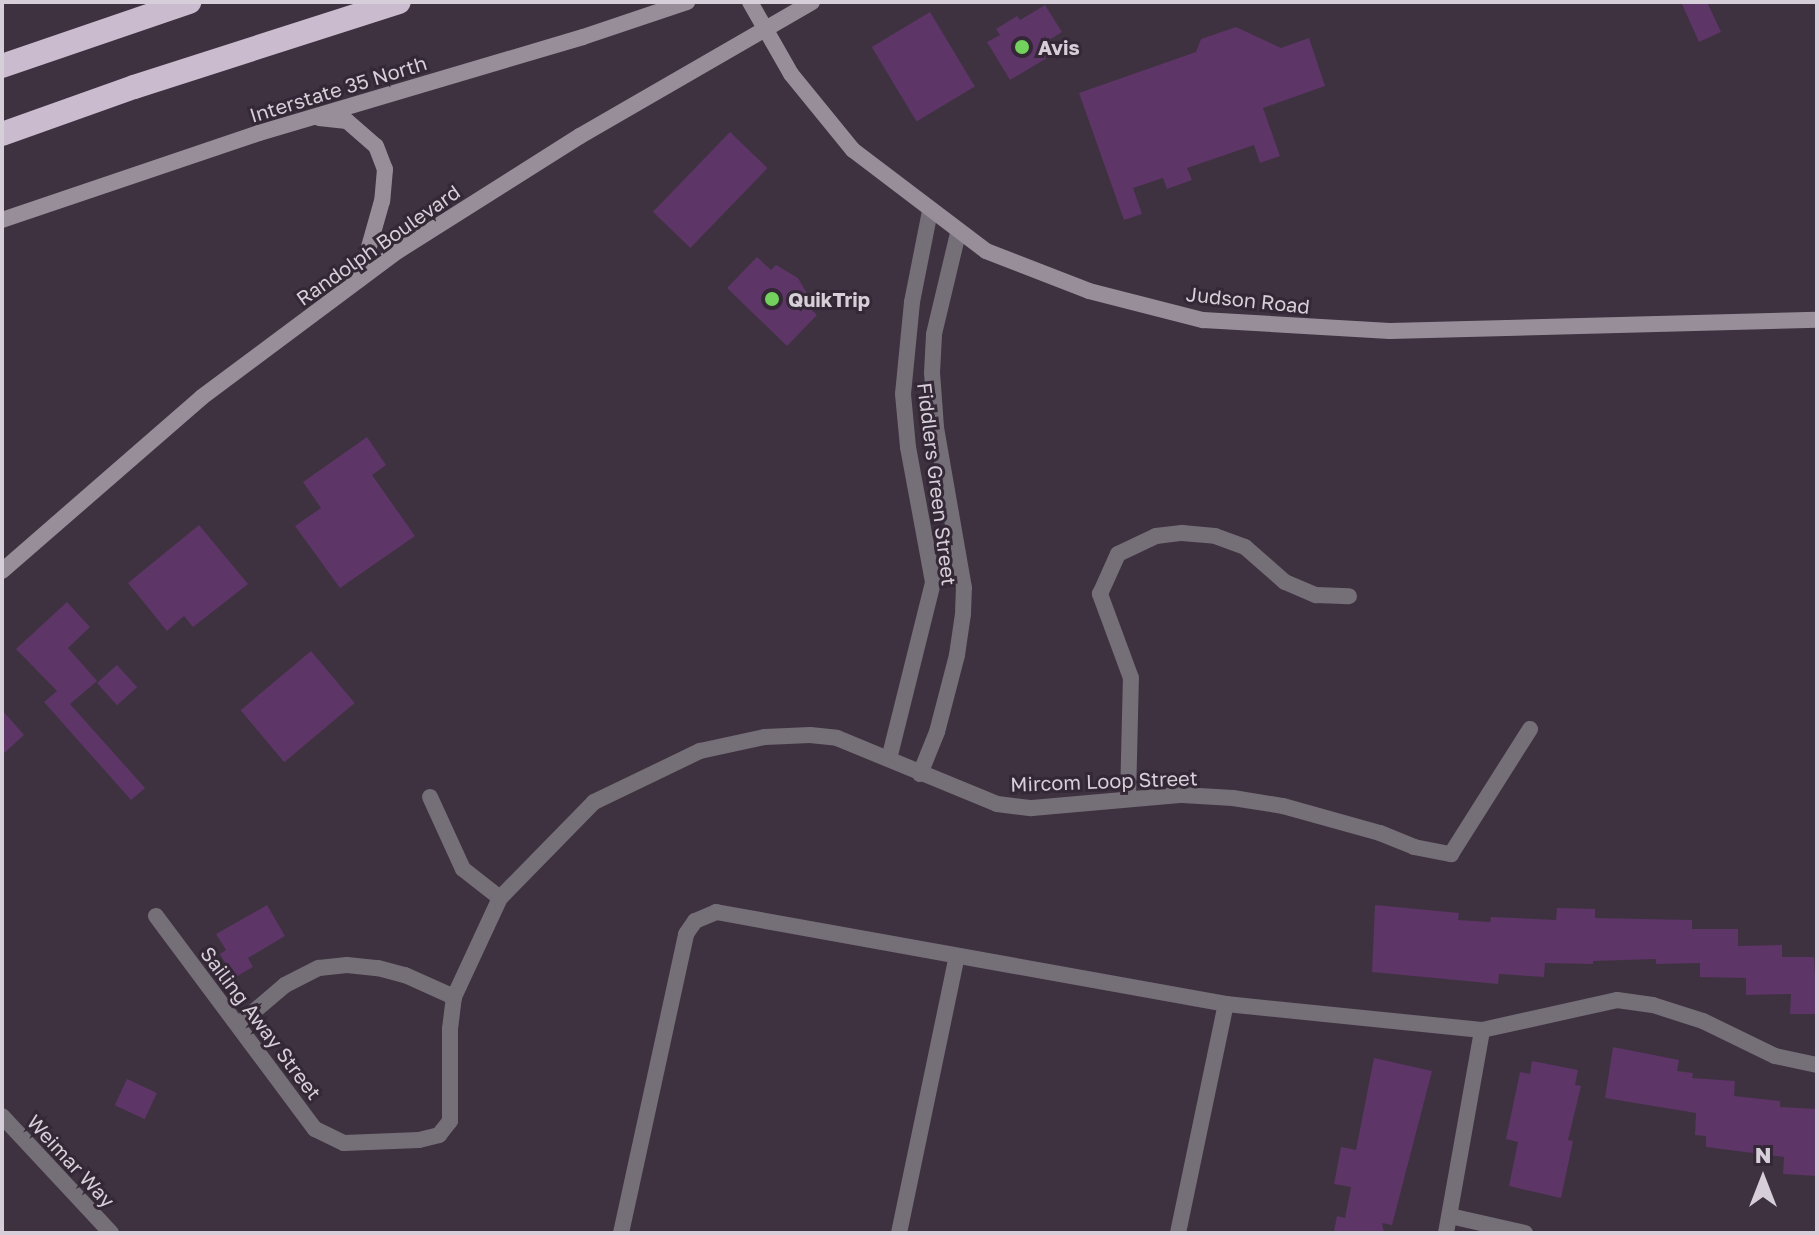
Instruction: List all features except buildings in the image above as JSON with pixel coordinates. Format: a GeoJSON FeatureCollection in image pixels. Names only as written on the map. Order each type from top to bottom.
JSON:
{"type":"FeatureCollection","features":[{"type":"Feature","properties":{"kind":"highway"},"geometry":{"type":"LineString","coordinates":[[2,66],[189,2]]}},
{"type":"Feature","properties":{"kind":"highway"},"geometry":{"type":"LineString","coordinates":[[2,134],[134,87],[399,2]]}},
{"type":"Feature","properties":{"kind":"main road","name":"Interstate 35 North"},"geometry":{"type":"LineString","coordinates":[[2,220],[313,117],[583,37],[687,2]]}},
{"type":"Feature","properties":{"kind":"main road","name":"Judson Road"},"geometry":{"type":"LineString","coordinates":[[750,2],[791,74],[853,150],[958,233],[986,251],[1089,291],[1203,320],[1390,331],[1817,320]]}},
{"type":"Feature","properties":{"kind":"main road","name":"Randolph Boulevard"},"geometry":{"type":"LineString","coordinates":[[2,571],[202,397],[398,251],[580,136],[812,2]]}},
{"type":"Feature","properties":{"kind":"main road"},"geometry":{"type":"LineString","coordinates":[[313,117],[347,121],[376,146],[385,169],[382,201],[360,279]]}},
{"type":"Feature","properties":{"kind":"street","name":"Fiddlers Green Street"},"geometry":{"type":"LineString","coordinates":[[889,759],[933,582],[908,447],[903,394],[912,302],[930,211]]}},
{"type":"Feature","properties":{"kind":"street","name":"Fiddlers Green Street"},"geometry":{"type":"LineString","coordinates":[[920,774],[941,716],[957,655],[963,614],[964,588],[936,427],[932,373],[934,334],[958,233]]}},
{"type":"Feature","properties":{"kind":"street"},"geometry":{"type":"LineString","coordinates":[[1128,798],[1131,678],[1100,594],[1118,554],[1156,536],[1182,533],[1215,536],[1245,547],[1285,582],[1316,595],[1349,596]]}},
{"type":"Feature","properties":{"kind":"street","name":"Mircom Loop Street"},"geometry":{"type":"LineString","coordinates":[[344,1143],[382,1144],[439,1135],[450,1121],[449,1049],[454,997],[500,898],[594,802],[700,751],[765,737],[810,735],[837,738],[997,804],[1032,808],[1182,795],[1283,806],[1380,833],[1414,847],[1451,854],[1530,729]]}},
{"type":"Feature","properties":{"kind":"street"},"geometry":{"type":"LineString","coordinates":[[430,797],[463,869],[500,898]]}},
{"type":"Feature","properties":{"kind":"street"},"geometry":{"type":"LineString","coordinates":[[621,1233],[686,934],[695,921],[716,912],[1226,1004],[1482,1030],[1617,1000],[1653,1005],[1703,1021],[1775,1056],[1817,1065]]}},
{"type":"Feature","properties":{"kind":"street","name":"Sailing Away Street"},"geometry":{"type":"LineString","coordinates":[[156,916],[315,1129],[344,1143]]}},
{"type":"Feature","properties":{"kind":"street"},"geometry":{"type":"LineString","coordinates":[[899,1233],[957,956]]}},
{"type":"Feature","properties":{"kind":"street"},"geometry":{"type":"LineString","coordinates":[[238,1025],[285,985],[319,968],[347,965],[378,968],[405,975],[454,997]]}},
{"type":"Feature","properties":{"kind":"street"},"geometry":{"type":"LineString","coordinates":[[1178,1233],[1226,1004]]}},
{"type":"Feature","properties":{"kind":"street"},"geometry":{"type":"LineString","coordinates":[[1446,1233],[1482,1030]]}},
{"type":"Feature","properties":{"kind":"street","name":"Weimar Way"},"geometry":{"type":"LineString","coordinates":[[2,1116],[111,1233]]}},
{"type":"Feature","properties":{"kind":"street"},"geometry":{"type":"LineString","coordinates":[[1450,1216],[1525,1233]]}},
{"type":"Feature","properties":{"kind":"place","name":"Avis"},"geometry":{"type":"Point","coordinates":[1022,47]}},
{"type":"Feature","properties":{"kind":"place","name":"QuikTrip"},"geometry":{"type":"Point","coordinates":[772,299]}}]}
